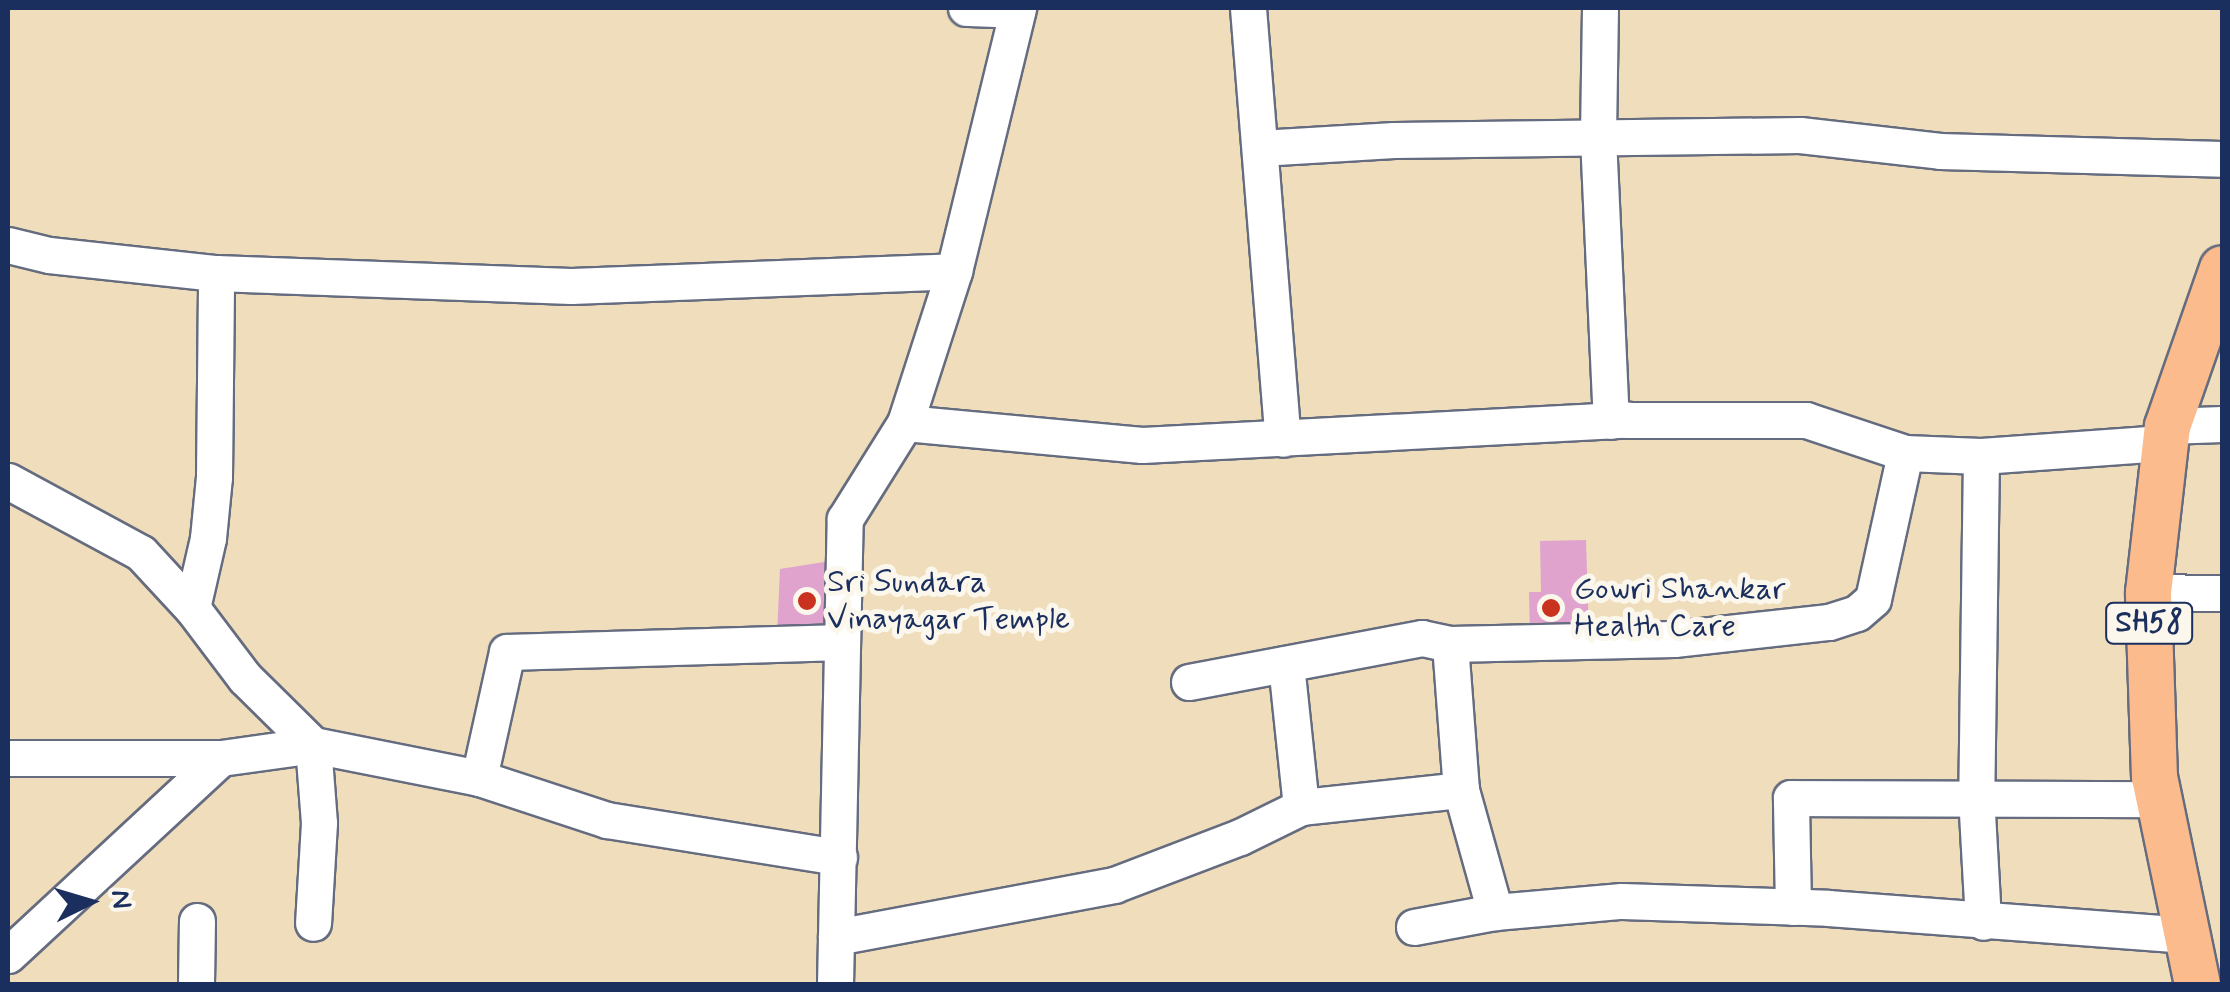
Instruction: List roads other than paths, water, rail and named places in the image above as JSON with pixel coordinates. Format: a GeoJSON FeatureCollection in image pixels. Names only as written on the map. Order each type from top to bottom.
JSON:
{"type":"FeatureCollection","features":[{"type":"Feature","properties":{"kind":"main road","name":"SH58"},"geometry":{"type":"LineString","coordinates":[[2198,984],[2158,799],[2148,592],[2165,435],[2222,268]]}},
{"type":"Feature","properties":{"kind":"street"},"geometry":{"type":"LineString","coordinates":[[835,984],[845,519],[905,423],[954,271],[1017,9],[966,8]]}},
{"type":"Feature","properties":{"kind":"street"},"geometry":{"type":"LineString","coordinates":[[1248,8],[1283,438]]}},
{"type":"Feature","properties":{"kind":"street"},"geometry":{"type":"LineString","coordinates":[[1600,8],[1598,137],[1612,420]]}},
{"type":"Feature","properties":{"kind":"street"},"geometry":{"type":"LineString","coordinates":[[1260,148],[1800,135],[1940,151],[2222,158]]}},
{"type":"Feature","properties":{"kind":"street"},"geometry":{"type":"LineString","coordinates":[[8,245],[49,255],[216,273],[571,286],[954,271]]}},
{"type":"Feature","properties":{"kind":"street"},"geometry":{"type":"LineString","coordinates":[[192,608],[208,538],[214,477],[216,273]]}},
{"type":"Feature","properties":{"kind":"street"},"geometry":{"type":"LineString","coordinates":[[905,423],[1142,445],[1612,420],[1806,420],[1904,452],[1981,456],[2165,435],[2222,424]]}},
{"type":"Feature","properties":{"kind":"street"},"geometry":{"type":"LineString","coordinates":[[1189,682],[1422,638],[1450,644],[1674,639],[1829,622],[1857,612],[1872,599],[1904,452]]}},
{"type":"Feature","properties":{"kind":"street"},"geometry":{"type":"LineString","coordinates":[[1981,456],[1976,796],[1983,922]]}},
{"type":"Feature","properties":{"kind":"street"},"geometry":{"type":"LineString","coordinates":[[8,480],[140,553],[192,608],[246,678],[313,746],[319,823],[313,922]]}},
{"type":"Feature","properties":{"kind":"street"},"geometry":{"type":"LineString","coordinates":[[2148,592],[2222,593]]}},
{"type":"Feature","properties":{"kind":"street"},"geometry":{"type":"LineString","coordinates":[[479,778],[507,652],[842,642]]}},
{"type":"Feature","properties":{"kind":"street"},"geometry":{"type":"LineString","coordinates":[[1450,644],[1461,790],[1495,912]]}},
{"type":"Feature","properties":{"kind":"street"},"geometry":{"type":"LineString","coordinates":[[1286,664],[1300,807]]}},
{"type":"Feature","properties":{"kind":"street"},"geometry":{"type":"LineString","coordinates":[[8,758],[221,758],[313,746],[479,778],[608,820],[839,857]]}},
{"type":"Feature","properties":{"kind":"street"},"geometry":{"type":"LineString","coordinates":[[8,956],[221,758]]}},
{"type":"Feature","properties":{"kind":"street"},"geometry":{"type":"LineString","coordinates":[[836,937],[1114,885],[1240,836],[1300,807],[1461,790]]}},
{"type":"Feature","properties":{"kind":"street"},"geometry":{"type":"LineString","coordinates":[[1793,907],[1792,798],[2158,799]]}},
{"type":"Feature","properties":{"kind":"street"},"geometry":{"type":"LineString","coordinates":[[1414,926],[1495,912],[1622,901],[1793,907],[2187,934]]}},
{"type":"Feature","properties":{"kind":"street"},"geometry":{"type":"LineString","coordinates":[[196,984],[197,921]]}},
{"type":"Feature","properties":{"kind":"place","name":"Sri Sundara Vinayagar Temple"},"geometry":{"type":"Point","coordinates":[807,601]}},
{"type":"Feature","properties":{"kind":"place","name":"Gowri Shankar Health Care"},"geometry":{"type":"Point","coordinates":[1551,608]}}]}
